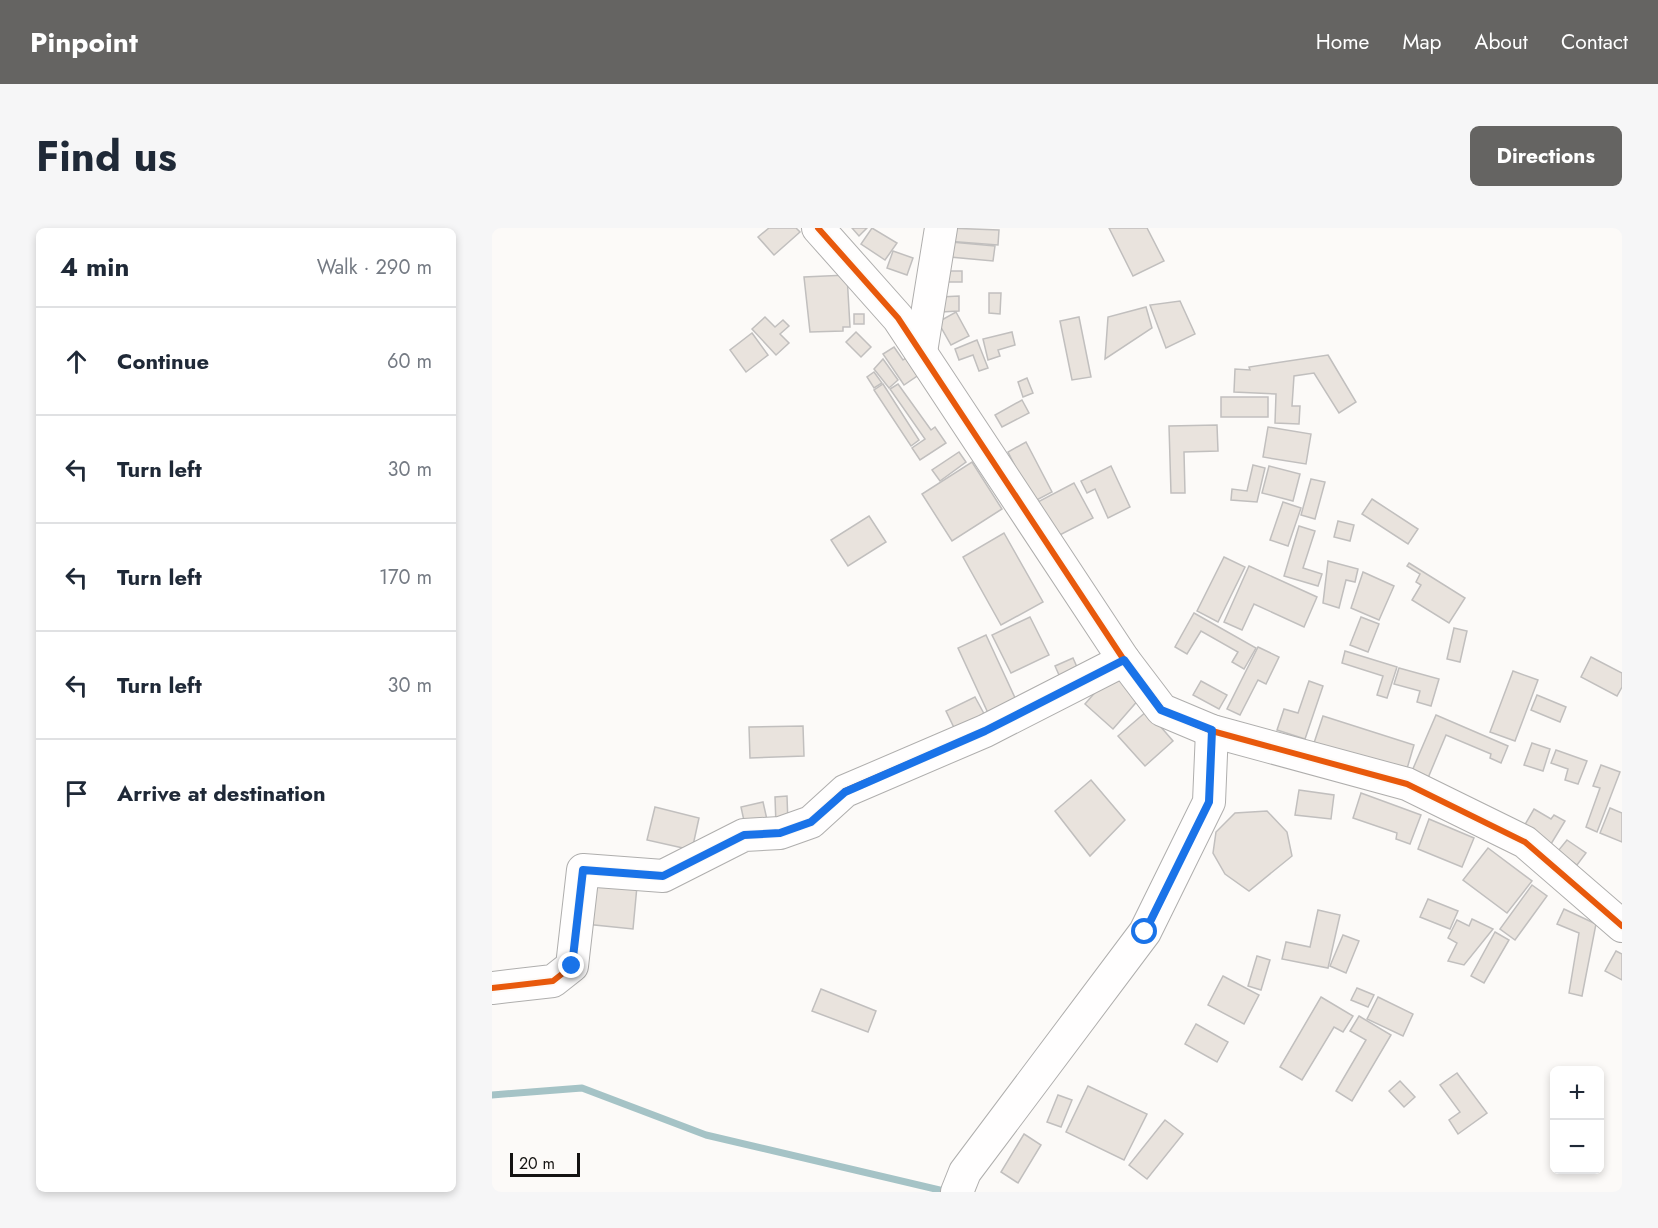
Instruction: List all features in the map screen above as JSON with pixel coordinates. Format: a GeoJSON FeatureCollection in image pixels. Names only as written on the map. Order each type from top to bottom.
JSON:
{"type":"FeatureCollection","features":[{"type":"Feature","properties":{"kind":"street"},"geometry":{"type":"LineString","coordinates":[[818,228],[898,318],[1124,660],[1161,710],[1212,730],[1407,784],[1525,842],[1622,926]]}},
{"type":"Feature","properties":{"kind":"street"},"geometry":{"type":"LineString","coordinates":[[921,352],[941,228]]}},
{"type":"Feature","properties":{"kind":"street"},"geometry":{"type":"LineString","coordinates":[[492,988],[552,981],[572,966],[583,870],[663,876],[744,835],[780,833],[811,822],[845,792],[985,731],[1124,660]]}},
{"type":"Feature","properties":{"kind":"street"},"geometry":{"type":"LineString","coordinates":[[957,1191],[965,1172],[1145,932],[1209,802],[1212,730]]}},
{"type":"Feature","properties":{"kind":"building"},"geometry":{"type":"Polygon","coordinates":[[[769,228],[796,228],[800,232],[774,255],[758,237],[769,228]]]}},
{"type":"Feature","properties":{"kind":"building"},"geometry":{"type":"Polygon","coordinates":[[[852,228],[867,228],[859,236],[852,228]]]}},
{"type":"Feature","properties":{"kind":"building"},"geometry":{"type":"Polygon","coordinates":[[[872,228],[897,243],[885,260],[861,244],[872,228]]]}},
{"type":"Feature","properties":{"kind":"building"},"geometry":{"type":"Polygon","coordinates":[[[947,228],[999,230],[998,245],[946,241],[947,228]]]}},
{"type":"Feature","properties":{"kind":"building"},"geometry":{"type":"Polygon","coordinates":[[[1109,228],[1147,228],[1164,261],[1133,276],[1109,228]]]}},
{"type":"Feature","properties":{"kind":"building"},"geometry":{"type":"Polygon","coordinates":[[[951,242],[995,246],[993,261],[950,257],[951,242]]]}},
{"type":"Feature","properties":{"kind":"building"},"geometry":{"type":"Polygon","coordinates":[[[893,251],[913,258],[907,275],[887,268],[893,251]]]}},
{"type":"Feature","properties":{"kind":"building"},"geometry":{"type":"Polygon","coordinates":[[[948,271],[962,271],[962,282],[948,282],[948,271]]]}},
{"type":"Feature","properties":{"kind":"building"},"geometry":{"type":"Polygon","coordinates":[[[847,275],[850,327],[843,327],[843,331],[810,332],[804,277],[847,275]]]}},
{"type":"Feature","properties":{"kind":"building"},"geometry":{"type":"Polygon","coordinates":[[[989,293],[1001,293],[1000,314],[989,313],[989,293]]]}},
{"type":"Feature","properties":{"kind":"building"},"geometry":{"type":"Polygon","coordinates":[[[959,296],[959,311],[941,312],[940,297],[959,296]]]}},
{"type":"Feature","properties":{"kind":"building"},"geometry":{"type":"Polygon","coordinates":[[[1180,301],[1195,334],[1166,348],[1150,305],[1180,301]]]}},
{"type":"Feature","properties":{"kind":"building"},"geometry":{"type":"Polygon","coordinates":[[[1146,307],[1152,328],[1105,359],[1108,317],[1146,307]]]}},
{"type":"Feature","properties":{"kind":"building"},"geometry":{"type":"Polygon","coordinates":[[[956,312],[969,336],[951,345],[938,322],[956,312]]]}},
{"type":"Feature","properties":{"kind":"building"},"geometry":{"type":"Polygon","coordinates":[[[854,314],[864,314],[864,324],[854,324],[854,314]]]}},
{"type":"Feature","properties":{"kind":"building"},"geometry":{"type":"Polygon","coordinates":[[[765,317],[775,327],[783,320],[789,326],[780,334],[789,343],[776,355],[752,329],[765,317]]]}},
{"type":"Feature","properties":{"kind":"building"},"geometry":{"type":"Polygon","coordinates":[[[1079,317],[1091,377],[1072,380],[1060,321],[1079,317]]]}},
{"type":"Feature","properties":{"kind":"building"},"geometry":{"type":"Polygon","coordinates":[[[856,332],[871,347],[861,357],[846,342],[856,332]]]}},
{"type":"Feature","properties":{"kind":"building"},"geometry":{"type":"Polygon","coordinates":[[[1012,332],[1015,345],[998,350],[1000,356],[988,360],[983,339],[1012,332]]]}},
{"type":"Feature","properties":{"kind":"building"},"geometry":{"type":"Polygon","coordinates":[[[752,333],[768,355],[746,372],[730,350],[752,333]]]}},
{"type":"Feature","properties":{"kind":"building"},"geometry":{"type":"Polygon","coordinates":[[[977,340],[988,368],[979,371],[973,355],[959,360],[955,349],[977,340]]]}},
{"type":"Feature","properties":{"kind":"building"},"geometry":{"type":"Polygon","coordinates":[[[894,347],[903,360],[911,354],[923,372],[904,385],[883,354],[894,347]]]}},
{"type":"Feature","properties":{"kind":"building"},"geometry":{"type":"Polygon","coordinates":[[[1328,355],[1356,402],[1339,413],[1314,373],[1294,376],[1292,406],[1300,406],[1299,424],[1275,423],[1276,394],[1234,392],[1235,369],[1250,370],[1249,367],[1328,355]]]}},
{"type":"Feature","properties":{"kind":"building"},"geometry":{"type":"Polygon","coordinates":[[[883,359],[898,380],[889,388],[874,369],[883,359]]]}},
{"type":"Feature","properties":{"kind":"building"},"geometry":{"type":"Polygon","coordinates":[[[874,372],[882,383],[874,388],[867,377],[874,372]]]}},
{"type":"Feature","properties":{"kind":"building"},"geometry":{"type":"Polygon","coordinates":[[[1027,378],[1033,393],[1023,397],[1018,382],[1027,378]]]}},
{"type":"Feature","properties":{"kind":"building"},"geometry":{"type":"Polygon","coordinates":[[[883,384],[919,440],[911,446],[874,390],[883,384]]]}},
{"type":"Feature","properties":{"kind":"building"},"geometry":{"type":"Polygon","coordinates":[[[898,384],[931,430],[935,427],[946,443],[920,460],[912,448],[925,439],[890,389],[898,384]]]}},
{"type":"Feature","properties":{"kind":"building"},"geometry":{"type":"Polygon","coordinates":[[[1221,397],[1268,397],[1268,417],[1221,417],[1221,397]]]}},
{"type":"Feature","properties":{"kind":"building"},"geometry":{"type":"Polygon","coordinates":[[[1022,400],[1029,413],[1002,427],[995,415],[1022,400]]]}},
{"type":"Feature","properties":{"kind":"building"},"geometry":{"type":"Polygon","coordinates":[[[1217,425],[1218,451],[1184,452],[1185,493],[1171,493],[1169,426],[1217,425]]]}},
{"type":"Feature","properties":{"kind":"building"},"geometry":{"type":"Polygon","coordinates":[[[1268,427],[1311,434],[1306,464],[1263,457],[1268,427]]]}},
{"type":"Feature","properties":{"kind":"building"},"geometry":{"type":"Polygon","coordinates":[[[1026,442],[1052,492],[1033,502],[1008,452],[1026,442]]]}},
{"type":"Feature","properties":{"kind":"building"},"geometry":{"type":"Polygon","coordinates":[[[959,452],[966,462],[940,481],[932,470],[959,452]]]}},
{"type":"Feature","properties":{"kind":"building"},"geometry":{"type":"Polygon","coordinates":[[[972,462],[1002,509],[952,541],[922,494],[972,462]]]}},
{"type":"Feature","properties":{"kind":"building"},"geometry":{"type":"Polygon","coordinates":[[[1253,465],[1265,468],[1257,502],[1231,500],[1232,489],[1247,491],[1253,465]]]}},
{"type":"Feature","properties":{"kind":"building"},"geometry":{"type":"Polygon","coordinates":[[[1111,466],[1130,507],[1108,518],[1095,489],[1087,493],[1081,481],[1111,466]]]}},
{"type":"Feature","properties":{"kind":"building"},"geometry":{"type":"Polygon","coordinates":[[[1269,466],[1300,474],[1293,501],[1262,493],[1269,466]]]}},
{"type":"Feature","properties":{"kind":"building"},"geometry":{"type":"Polygon","coordinates":[[[1311,479],[1325,482],[1315,519],[1301,515],[1311,479]]]}},
{"type":"Feature","properties":{"kind":"building"},"geometry":{"type":"Polygon","coordinates":[[[1074,483],[1093,518],[1050,540],[1032,505],[1074,483]]]}},
{"type":"Feature","properties":{"kind":"building"},"geometry":{"type":"Polygon","coordinates":[[[1372,499],[1418,529],[1408,544],[1362,514],[1372,499]]]}},
{"type":"Feature","properties":{"kind":"building"},"geometry":{"type":"Polygon","coordinates":[[[1283,502],[1301,508],[1288,546],[1270,540],[1283,502]]]}},
{"type":"Feature","properties":{"kind":"building"},"geometry":{"type":"Polygon","coordinates":[[[869,516],[886,542],[848,566],[831,540],[869,516]]]}},
{"type":"Feature","properties":{"kind":"building"},"geometry":{"type":"Polygon","coordinates":[[[1338,521],[1354,525],[1350,541],[1334,537],[1338,521]]]}},
{"type":"Feature","properties":{"kind":"building"},"geometry":{"type":"Polygon","coordinates":[[[1299,526],[1315,531],[1303,568],[1322,574],[1318,586],[1284,576],[1299,526]]]}},
{"type":"Feature","properties":{"kind":"building"},"geometry":{"type":"Polygon","coordinates":[[[1004,533],[1043,602],[1001,625],[963,557],[1004,533]]]}},
{"type":"Feature","properties":{"kind":"building"},"geometry":{"type":"Polygon","coordinates":[[[1224,557],[1245,567],[1218,622],[1197,611],[1224,557]]]}},
{"type":"Feature","properties":{"kind":"building"},"geometry":{"type":"Polygon","coordinates":[[[1328,561],[1358,569],[1355,582],[1346,580],[1339,608],[1323,603],[1328,561]]]}},
{"type":"Feature","properties":{"kind":"building"},"geometry":{"type":"Polygon","coordinates":[[[1409,563],[1465,598],[1449,623],[1412,600],[1421,585],[1416,582],[1420,574],[1407,566],[1409,563]]]}},
{"type":"Feature","properties":{"kind":"building"},"geometry":{"type":"Polygon","coordinates":[[[1249,566],[1317,597],[1304,627],[1254,604],[1242,630],[1224,622],[1249,566]]]}},
{"type":"Feature","properties":{"kind":"building"},"geometry":{"type":"Polygon","coordinates":[[[1363,572],[1394,586],[1379,620],[1351,608],[1363,572]]]}},
{"type":"Feature","properties":{"kind":"building"},"geometry":{"type":"Polygon","coordinates":[[[1194,613],[1256,648],[1244,669],[1232,662],[1238,652],[1201,631],[1187,654],[1175,647],[1194,613]]]}},
{"type":"Feature","properties":{"kind":"building"},"geometry":{"type":"Polygon","coordinates":[[[1030,617],[1049,655],[1011,673],[992,635],[1030,617]]]}},
{"type":"Feature","properties":{"kind":"building"},"geometry":{"type":"Polygon","coordinates":[[[1361,617],[1379,624],[1368,652],[1350,645],[1361,617]]]}},
{"type":"Feature","properties":{"kind":"building"},"geometry":{"type":"Polygon","coordinates":[[[1454,628],[1467,631],[1460,662],[1447,659],[1454,628]]]}},
{"type":"Feature","properties":{"kind":"building"},"geometry":{"type":"Polygon","coordinates":[[[986,635],[1016,700],[988,713],[958,648],[986,635]]]}},
{"type":"Feature","properties":{"kind":"building"},"geometry":{"type":"Polygon","coordinates":[[[1258,647],[1279,657],[1266,684],[1258,680],[1240,715],[1227,709],[1258,647]]]}},
{"type":"Feature","properties":{"kind":"building"},"geometry":{"type":"Polygon","coordinates":[[[1345,651],[1397,667],[1387,698],[1377,695],[1383,676],[1342,663],[1345,651]]]}},
{"type":"Feature","properties":{"kind":"building"},"geometry":{"type":"Polygon","coordinates":[[[1591,657],[1622,673],[1622,687],[1617,696],[1581,677],[1591,657]]]}},
{"type":"Feature","properties":{"kind":"building"},"geometry":{"type":"Polygon","coordinates":[[[1073,658],[1081,676],[1063,684],[1055,666],[1073,658]]]}},
{"type":"Feature","properties":{"kind":"building"},"geometry":{"type":"Polygon","coordinates":[[[1399,668],[1439,679],[1431,706],[1417,702],[1420,691],[1394,684],[1399,668]]]}},
{"type":"Feature","properties":{"kind":"building"},"geometry":{"type":"Polygon","coordinates":[[[1513,671],[1538,680],[1515,741],[1490,732],[1513,671]]]}},
{"type":"Feature","properties":{"kind":"building"},"geometry":{"type":"Polygon","coordinates":[[[1112,673],[1140,698],[1113,729],[1085,704],[1112,673]]]}},
{"type":"Feature","properties":{"kind":"building"},"geometry":{"type":"Polygon","coordinates":[[[1201,681],[1227,695],[1219,709],[1193,695],[1201,681]]]}},
{"type":"Feature","properties":{"kind":"building"},"geometry":{"type":"Polygon","coordinates":[[[1309,681],[1323,686],[1305,739],[1277,730],[1284,709],[1298,713],[1309,681]]]}},
{"type":"Feature","properties":{"kind":"building"},"geometry":{"type":"Polygon","coordinates":[[[1537,695],[1566,707],[1560,722],[1531,710],[1537,695]]]}},
{"type":"Feature","properties":{"kind":"building"},"geometry":{"type":"Polygon","coordinates":[[[975,697],[989,723],[959,738],[946,711],[975,697]]]}},
{"type":"Feature","properties":{"kind":"building"},"geometry":{"type":"Polygon","coordinates":[[[1147,711],[1173,741],[1145,766],[1118,736],[1147,711]]]}},
{"type":"Feature","properties":{"kind":"building"},"geometry":{"type":"Polygon","coordinates":[[[1436,715],[1508,746],[1501,763],[1490,758],[1491,754],[1446,735],[1428,778],[1412,771],[1436,715]]]}},
{"type":"Feature","properties":{"kind":"building"},"geometry":{"type":"Polygon","coordinates":[[[1323,716],[1414,745],[1406,772],[1314,743],[1323,716]]]}},
{"type":"Feature","properties":{"kind":"building"},"geometry":{"type":"Polygon","coordinates":[[[803,726],[804,756],[750,758],[749,727],[803,726]]]}},
{"type":"Feature","properties":{"kind":"building"},"geometry":{"type":"Polygon","coordinates":[[[1532,743],[1550,749],[1543,771],[1524,765],[1532,743]]]}},
{"type":"Feature","properties":{"kind":"building"},"geometry":{"type":"Polygon","coordinates":[[[1556,750],[1587,761],[1578,784],[1565,780],[1568,769],[1551,763],[1556,750]]]}},
{"type":"Feature","properties":{"kind":"building"},"geometry":{"type":"Polygon","coordinates":[[[1601,765],[1620,772],[1597,832],[1586,827],[1600,788],[1593,786],[1601,765]]]}},
{"type":"Feature","properties":{"kind":"building"},"geometry":{"type":"Polygon","coordinates":[[[1091,780],[1125,820],[1090,856],[1055,811],[1091,780]]]}},
{"type":"Feature","properties":{"kind":"building"},"geometry":{"type":"Polygon","coordinates":[[[1299,790],[1334,795],[1331,819],[1295,815],[1299,790]]]}},
{"type":"Feature","properties":{"kind":"building"},"geometry":{"type":"Polygon","coordinates":[[[1361,793],[1421,815],[1410,844],[1396,839],[1397,833],[1353,818],[1361,793]]]}},
{"type":"Feature","properties":{"kind":"building"},"geometry":{"type":"Polygon","coordinates":[[[787,796],[788,824],[776,825],[775,797],[787,796]]]}},
{"type":"Feature","properties":{"kind":"building"},"geometry":{"type":"Polygon","coordinates":[[[763,802],[768,824],[746,830],[741,807],[763,802]]]}},
{"type":"Feature","properties":{"kind":"building"},"geometry":{"type":"Polygon","coordinates":[[[655,807],[699,818],[692,850],[647,840],[655,807]]]}},
{"type":"Feature","properties":{"kind":"building"},"geometry":{"type":"Polygon","coordinates":[[[1610,808],[1622,813],[1622,842],[1600,833],[1610,808]]]}},
{"type":"Feature","properties":{"kind":"building"},"geometry":{"type":"Polygon","coordinates":[[[1534,809],[1551,819],[1554,815],[1565,821],[1551,844],[1523,828],[1534,809]]]}},
{"type":"Feature","properties":{"kind":"building"},"geometry":{"type":"Polygon","coordinates":[[[1267,811],[1287,832],[1292,856],[1249,891],[1225,874],[1213,853],[1216,832],[1235,813],[1267,811]]]}},
{"type":"Feature","properties":{"kind":"building"},"geometry":{"type":"Polygon","coordinates":[[[1429,819],[1474,838],[1462,867],[1418,849],[1429,819]]]}},
{"type":"Feature","properties":{"kind":"building"},"geometry":{"type":"Polygon","coordinates":[[[1567,840],[1586,853],[1577,865],[1558,851],[1567,840]]]}},
{"type":"Feature","properties":{"kind":"building"},"geometry":{"type":"Polygon","coordinates":[[[1488,848],[1532,881],[1507,913],[1463,880],[1488,848]]]}},
{"type":"Feature","properties":{"kind":"building"},"geometry":{"type":"Polygon","coordinates":[[[588,882],[637,886],[633,929],[585,924],[588,882]]]}},
{"type":"Feature","properties":{"kind":"building"},"geometry":{"type":"Polygon","coordinates":[[[1532,885],[1547,896],[1515,940],[1500,929],[1532,885]]]}},
{"type":"Feature","properties":{"kind":"building"},"geometry":{"type":"Polygon","coordinates":[[[1428,899],[1458,911],[1450,929],[1420,917],[1428,899]]]}},
{"type":"Feature","properties":{"kind":"building"},"geometry":{"type":"Polygon","coordinates":[[[1564,909],[1596,924],[1582,996],[1569,993],[1579,933],[1557,924],[1564,909]]]}},
{"type":"Feature","properties":{"kind":"building"},"geometry":{"type":"Polygon","coordinates":[[[1318,910],[1340,915],[1328,968],[1282,959],[1286,942],[1310,947],[1318,910]]]}},
{"type":"Feature","properties":{"kind":"building"},"geometry":{"type":"Polygon","coordinates":[[[1472,919],[1493,929],[1464,965],[1448,961],[1457,943],[1448,938],[1457,920],[1469,926],[1472,919]]]}},
{"type":"Feature","properties":{"kind":"building"},"geometry":{"type":"Polygon","coordinates":[[[1495,932],[1509,940],[1484,983],[1471,976],[1495,932]]]}},
{"type":"Feature","properties":{"kind":"building"},"geometry":{"type":"Polygon","coordinates":[[[1343,935],[1359,941],[1346,973],[1330,966],[1343,935]]]}},
{"type":"Feature","properties":{"kind":"building"},"geometry":{"type":"Polygon","coordinates":[[[1616,951],[1622,954],[1622,980],[1605,971],[1616,951]]]}},
{"type":"Feature","properties":{"kind":"building"},"geometry":{"type":"Polygon","coordinates":[[[1257,956],[1270,960],[1261,990],[1248,986],[1257,956]]]}},
{"type":"Feature","properties":{"kind":"building"},"geometry":{"type":"Polygon","coordinates":[[[1223,976],[1259,995],[1244,1024],[1208,1005],[1223,976]]]}},
{"type":"Feature","properties":{"kind":"building"},"geometry":{"type":"Polygon","coordinates":[[[1357,988],[1374,995],[1368,1007],[1351,1000],[1357,988]]]}},
{"type":"Feature","properties":{"kind":"building"},"geometry":{"type":"Polygon","coordinates":[[[821,989],[876,1011],[868,1032],[812,1011],[821,989]]]}},
{"type":"Feature","properties":{"kind":"building"},"geometry":{"type":"Polygon","coordinates":[[[1321,997],[1353,1016],[1343,1032],[1334,1027],[1302,1080],[1280,1067],[1321,997]]]}},
{"type":"Feature","properties":{"kind":"building"},"geometry":{"type":"Polygon","coordinates":[[[1378,997],[1413,1014],[1403,1036],[1367,1019],[1378,997]]]}},
{"type":"Feature","properties":{"kind":"building"},"geometry":{"type":"Polygon","coordinates":[[[1359,1016],[1391,1035],[1352,1101],[1336,1091],[1366,1040],[1350,1031],[1359,1016]]]}},
{"type":"Feature","properties":{"kind":"building"},"geometry":{"type":"Polygon","coordinates":[[[1196,1024],[1228,1042],[1217,1062],[1185,1044],[1196,1024]]]}},
{"type":"Feature","properties":{"kind":"building"},"geometry":{"type":"Polygon","coordinates":[[[1457,1073],[1487,1113],[1458,1134],[1449,1120],[1460,1112],[1440,1085],[1457,1073]]]}},
{"type":"Feature","properties":{"kind":"building"},"geometry":{"type":"Polygon","coordinates":[[[1400,1081],[1415,1097],[1404,1107],[1389,1091],[1400,1081]]]}},
{"type":"Feature","properties":{"kind":"building"},"geometry":{"type":"Polygon","coordinates":[[[1088,1086],[1147,1114],[1124,1160],[1066,1132],[1088,1086]]]}},
{"type":"Feature","properties":{"kind":"building"},"geometry":{"type":"Polygon","coordinates":[[[1058,1095],[1072,1100],[1061,1127],[1047,1122],[1058,1095]]]}},
{"type":"Feature","properties":{"kind":"building"},"geometry":{"type":"Polygon","coordinates":[[[1165,1120],[1183,1134],[1147,1179],[1129,1165],[1165,1120]]]}},
{"type":"Feature","properties":{"kind":"building"},"geometry":{"type":"Polygon","coordinates":[[[1024,1134],[1041,1145],[1018,1183],[1001,1172],[1024,1134]]]}},
{"type":"Feature","properties":{"kind":"waterway"},"geometry":{"type":"LineString","coordinates":[[492,1095],[582,1088],[706,1135],[948,1192]]}},
{"type":"Feature","properties":{"kind":"cycle path"},"geometry":{"type":"LineString","coordinates":[[818,228],[898,318],[1124,660],[1162,710],[1212,731],[1407,784],[1525,842],[1622,926]]}},
{"type":"Feature","properties":{"kind":"cycle path"},"geometry":{"type":"LineString","coordinates":[[492,988],[553,981],[572,966],[583,870],[663,876],[744,835],[780,833],[811,822],[845,791],[985,731],[1124,660]]}},
{"type":"Feature","properties":{"kind":"route"},"geometry":{"type":"LineString","coordinates":[[572,966],[583,870],[663,876],[744,835],[780,833],[811,822],[845,792],[985,731],[1124,660],[1161,710],[1212,730],[1209,802],[1145,932]]}}]}
